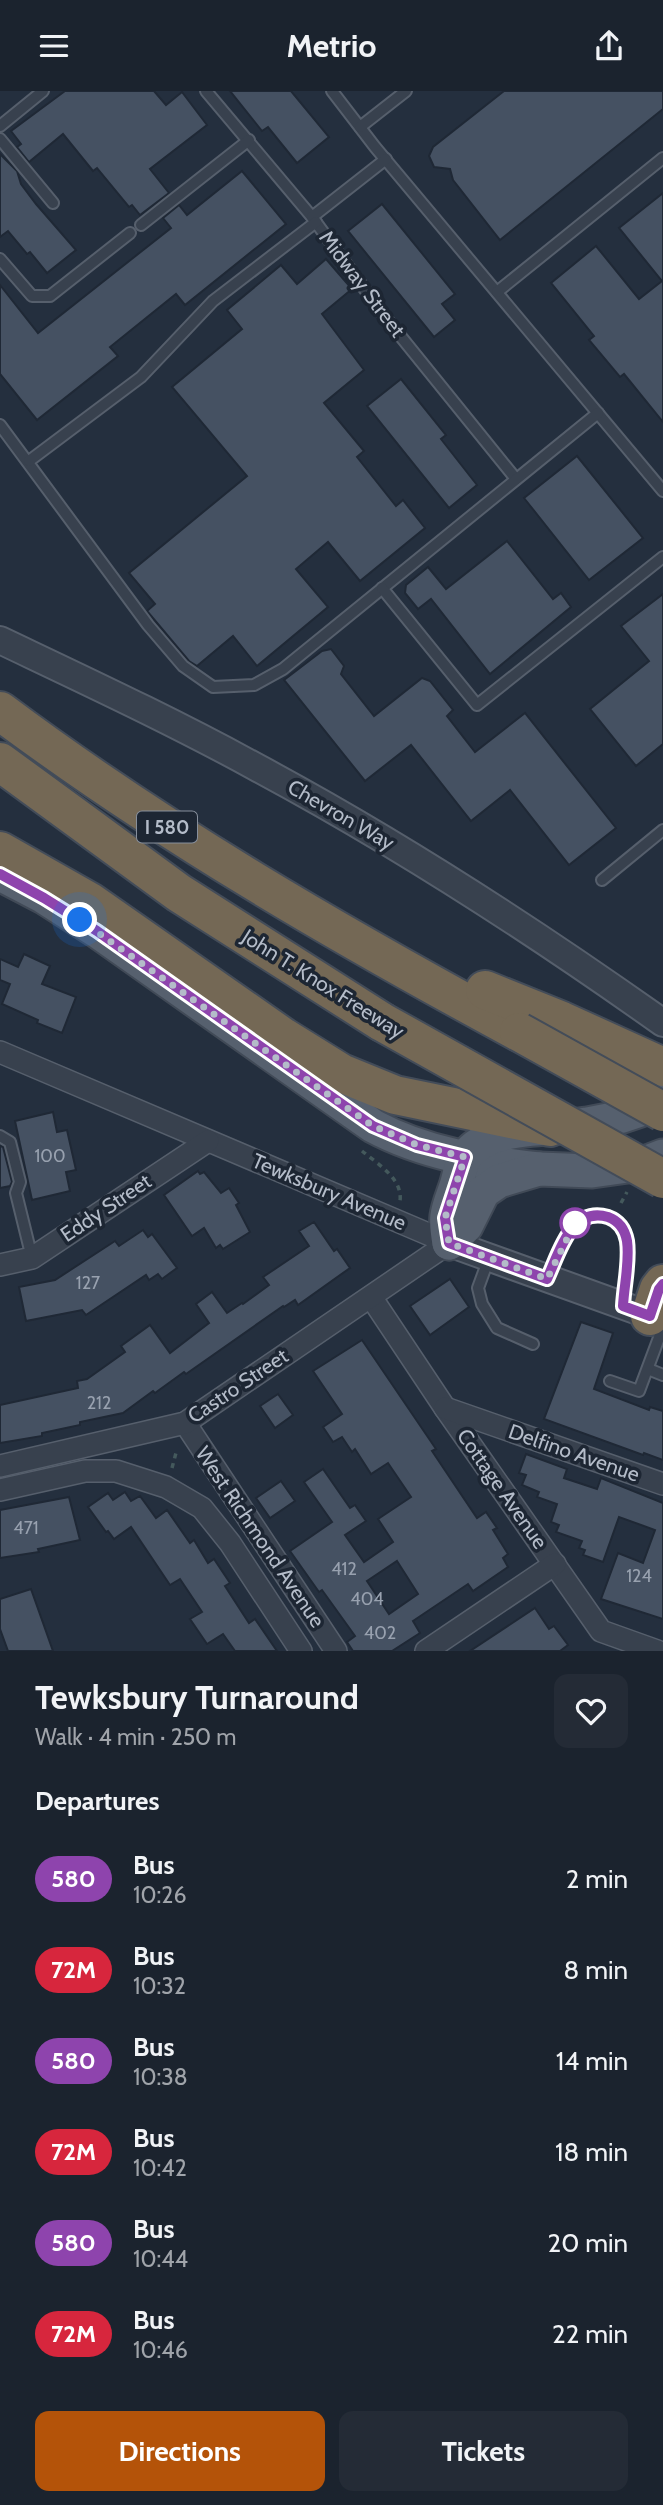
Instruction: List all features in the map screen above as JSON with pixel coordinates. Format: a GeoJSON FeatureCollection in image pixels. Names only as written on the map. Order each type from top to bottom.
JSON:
{"type":"FeatureCollection","features":[{"type":"Feature","properties":{"kind":"highway","name":"I 580"},"geometry":{"type":"LineString","coordinates":[[0,711],[89,775],[196,846],[342,933],[663,1112]]}},
{"type":"Feature","properties":{"kind":"highway","name":"John T. Knox Freeway"},"geometry":{"type":"LineString","coordinates":[[0,762],[144,868],[250,939],[382,1022],[663,1179]]}},
{"type":"Feature","properties":{"kind":"highway"},"geometry":{"type":"LineString","coordinates":[[0,775],[144,868]]}},
{"type":"Feature","properties":{"kind":"highway"},"geometry":{"type":"LineString","coordinates":[[0,851],[90,902],[283,1037],[341,1073],[395,1095],[550,1127]]}},
{"type":"Feature","properties":{"kind":"highway"},"geometry":{"type":"LineString","coordinates":[[342,933],[562,1021],[663,1067]]}},
{"type":"Feature","properties":{"kind":"main road"},"geometry":{"type":"LineString","coordinates":[[0,874],[97,931],[373,1126],[417,1145],[465,1157],[539,1169]]}},
{"type":"Feature","properties":{"kind":"main road"},"geometry":{"type":"LineString","coordinates":[[449,1243],[445,1218],[465,1157],[475,1147],[493,1137],[512,1132],[613,1120],[644,1110],[663,1100]]}},
{"type":"Feature","properties":{"kind":"main road","name":"Castro Street"},"geometry":{"type":"LineString","coordinates":[[449,1243],[466,1226],[477,1201],[491,1185],[509,1177],[539,1169],[592,1171],[642,1164],[663,1156]]}},
{"type":"Feature","properties":{"kind":"street","name":"Chevron Way"},"geometry":{"type":"LineString","coordinates":[[0,640],[186,730],[359,825],[499,910],[663,1023]]}},
{"type":"Feature","properties":{"kind":"street","name":"Tewksbury Avenue"},"geometry":{"type":"LineString","coordinates":[[0,1052],[449,1243],[547,1279],[652,1311]]}},
{"type":"Feature","properties":{"kind":"street","name":"Eddy Street"},"geometry":{"type":"LineString","coordinates":[[0,1265],[32,1258],[208,1141]]}},
{"type":"Feature","properties":{"kind":"street","name":"Castro Street"},"geometry":{"type":"LineString","coordinates":[[0,1466],[185,1423],[449,1243]]}},
{"type":"Feature","properties":{"kind":"street","name":"Cottage Avenue"},"geometry":{"type":"LineString","coordinates":[[371,1297],[601,1631],[657,1651]]}},
{"type":"Feature","properties":{"kind":"street","name":"Delfino Avenue"},"geometry":{"type":"LineString","coordinates":[[445,1408],[663,1484]]}},
{"type":"Feature","properties":{"kind":"street","name":"West Richmond Avenue"},"geometry":{"type":"LineString","coordinates":[[185,1423],[336,1651]]}},
{"type":"Feature","properties":{"kind":"street","name":"West Richmond Avenue"},"geometry":{"type":"LineString","coordinates":[[0,1490],[85,1471],[116,1471],[166,1487],[202,1509],[229,1543],[301,1651]]}},
{"type":"Feature","properties":{"kind":"street"},"geometry":{"type":"LineString","coordinates":[[426,1651],[555,1564]]}},
{"type":"Feature","properties":{"kind":"lane"},"geometry":{"type":"LineString","coordinates":[[0,126],[43,91]]}},
{"type":"Feature","properties":{"kind":"lane","name":"Midway Street"},"geometry":{"type":"LineString","coordinates":[[206,91],[314,219],[385,317],[516,479]]}},
{"type":"Feature","properties":{"kind":"lane"},"geometry":{"type":"LineString","coordinates":[[332,91],[663,491]]}},
{"type":"Feature","properties":{"kind":"lane"},"geometry":{"type":"LineString","coordinates":[[360,127],[406,91]]}},
{"type":"Feature","properties":{"kind":"lane"},"geometry":{"type":"LineString","coordinates":[[0,139],[52,203]]}},
{"type":"Feature","properties":{"kind":"lane"},"geometry":{"type":"LineString","coordinates":[[141,225],[249,140]]}},
{"type":"Feature","properties":{"kind":"lane"},"geometry":{"type":"LineString","coordinates":[[497,292],[663,158]]}},
{"type":"Feature","properties":{"kind":"lane"},"geometry":{"type":"LineString","coordinates":[[29,461],[141,377],[213,301],[386,159]]}},
{"type":"Feature","properties":{"kind":"lane"},"geometry":{"type":"LineString","coordinates":[[0,258],[32,296],[51,296],[130,233]]}},
{"type":"Feature","properties":{"kind":"lane"},"geometry":{"type":"LineString","coordinates":[[0,425],[148,625],[183,666],[213,687],[254,685],[283,669],[598,413]]}},
{"type":"Feature","properties":{"kind":"lane"},"geometry":{"type":"LineString","coordinates":[[382,588],[477,705],[663,558]]}},
{"type":"Feature","properties":{"kind":"lane"},"geometry":{"type":"LineString","coordinates":[[602,880],[663,830]]}},
{"type":"Feature","properties":{"kind":"lane"},"geometry":{"type":"LineString","coordinates":[[0,1136],[10,1142],[20,1182],[16,1193],[32,1258]]}},
{"type":"Feature","properties":{"kind":"lane"},"geometry":{"type":"LineString","coordinates":[[547,1279],[575,1223],[584,1218],[606,1217],[615,1220],[623,1229],[652,1311],[648,1369],[639,1391],[610,1381]]}},
{"type":"Feature","properties":{"kind":"lane"},"geometry":{"type":"LineString","coordinates":[[489,1258],[478,1288],[482,1304],[498,1328],[533,1344]]}},
{"type":"Feature","properties":{"kind":"lane"},"geometry":{"type":"LineString","coordinates":[[648,1369],[663,1375]]}},
{"type":"Feature","properties":{"kind":"path"},"geometry":{"type":"LineString","coordinates":[[166,1487],[185,1423]]}},
{"type":"Feature","properties":{"kind":"building"},"geometry":{"type":"Polygon","coordinates":[[[65,91],[154,91],[166,105],[182,92],[207,125],[150,169],[169,193],[140,215],[132,205],[129,207],[97,168],[93,171],[63,134],[29,162],[17,147],[21,144],[11,131],[65,91]]]}},
{"type":"Feature","properties":{"kind":"building"},"geometry":{"type":"Polygon","coordinates":[[[230,91],[291,91],[329,137],[297,163],[268,127],[262,131],[230,91]]]}},
{"type":"Feature","properties":{"kind":"building"},"geometry":{"type":"Polygon","coordinates":[[[504,91],[663,91],[663,109],[500,240],[453,180],[450,169],[434,167],[429,156],[433,147],[504,91]]]}},
{"type":"Feature","properties":{"kind":"building"},"geometry":{"type":"Polygon","coordinates":[[[0,154],[17,171],[21,184],[36,204],[76,250],[47,273],[8,231],[0,237],[0,154]]]}},
{"type":"Feature","properties":{"kind":"building"},"geometry":{"type":"Polygon","coordinates":[[[242,171],[286,224],[185,305],[176,294],[110,347],[118,356],[37,420],[0,374],[0,285],[38,333],[171,228],[163,218],[179,205],[187,215],[242,171]]]}},
{"type":"Feature","properties":{"kind":"building"},"geometry":{"type":"Polygon","coordinates":[[[663,193],[663,422],[624,374],[620,377],[589,340],[594,336],[551,283],[596,246],[639,299],[662,281],[619,228],[663,193]]]}},
{"type":"Feature","properties":{"kind":"building"},"geometry":{"type":"Polygon","coordinates":[[[382,204],[455,294],[442,304],[455,320],[434,337],[348,231],[382,204]]]}},
{"type":"Feature","properties":{"kind":"building"},"geometry":{"type":"Polygon","coordinates":[[[326,259],[352,289],[322,314],[364,370],[324,403],[364,451],[357,457],[396,506],[403,500],[425,528],[360,581],[328,542],[296,569],[328,607],[257,666],[233,636],[197,666],[189,661],[147,611],[155,604],[129,573],[247,476],[172,387],[242,329],[227,310],[281,265],[297,284],[326,259]]]}},
{"type":"Feature","properties":{"kind":"building"},"geometry":{"type":"Polygon","coordinates":[[[401,379],[446,435],[441,439],[477,485],[449,508],[367,406],[401,379]]]}},
{"type":"Feature","properties":{"kind":"building"},"geometry":{"type":"Polygon","coordinates":[[[577,456],[643,538],[589,580],[524,498],[577,456]]]}},
{"type":"Feature","properties":{"kind":"building"},"geometry":{"type":"Polygon","coordinates":[[[507,541],[553,599],[561,593],[571,607],[490,674],[431,599],[418,609],[405,593],[406,585],[428,567],[446,589],[507,541]]]}},
{"type":"Feature","properties":{"kind":"building"},"geometry":{"type":"Polygon","coordinates":[[[663,594],[663,744],[636,766],[590,709],[649,661],[621,626],[663,594]]]}},
{"type":"Feature","properties":{"kind":"building"},"geometry":{"type":"Polygon","coordinates":[[[331,649],[344,666],[341,674],[374,716],[422,678],[430,681],[453,710],[447,716],[475,752],[525,713],[616,828],[569,865],[510,790],[471,821],[411,745],[365,781],[284,680],[322,651],[331,649]]]}},
{"type":"Feature","properties":{"kind":"building"},"geometry":{"type":"Polygon","coordinates":[[[24,954],[50,966],[42,984],[76,997],[62,1033],[2,1004],[10,984],[0,980],[0,959],[18,967],[24,954]]]}},
{"type":"Feature","properties":{"kind":"building"},"geometry":{"type":"Polygon","coordinates":[[[53,1112],[57,1132],[67,1130],[76,1170],[66,1172],[70,1191],[32,1200],[15,1121],[53,1112]]]}},
{"type":"Feature","properties":{"kind":"building"},"geometry":{"type":"Polygon","coordinates":[[[0,1146],[3,1147],[12,1182],[10,1186],[0,1188],[0,1146]]]}},
{"type":"Feature","properties":{"kind":"building"},"geometry":{"type":"Polygon","coordinates":[[[198,1171],[200,1174],[204,1172],[221,1193],[229,1188],[239,1203],[236,1205],[250,1232],[223,1249],[220,1245],[216,1248],[204,1228],[192,1236],[164,1195],[198,1171]]]}},
{"type":"Feature","properties":{"kind":"building"},"geometry":{"type":"Polygon","coordinates":[[[314,1222],[334,1251],[337,1249],[350,1268],[298,1305],[295,1300],[283,1306],[186,1374],[184,1372],[155,1393],[153,1391],[123,1413],[80,1422],[80,1425],[42,1433],[42,1436],[0,1443],[0,1405],[78,1388],[77,1381],[87,1379],[125,1352],[121,1346],[150,1325],[170,1353],[209,1323],[196,1304],[212,1292],[227,1313],[243,1304],[269,1285],[263,1277],[309,1246],[299,1231],[314,1222]]]}},
{"type":"Feature","properties":{"kind":"building"},"geometry":{"type":"Polygon","coordinates":[[[143,1230],[148,1237],[152,1234],[177,1268],[162,1279],[158,1274],[149,1280],[146,1275],[86,1315],[82,1310],[26,1321],[19,1287],[55,1280],[115,1241],[119,1246],[143,1230]]]}},
{"type":"Feature","properties":{"kind":"building"},"geometry":{"type":"Polygon","coordinates":[[[450,1279],[469,1307],[430,1335],[410,1306],[450,1279]]]}},
{"type":"Feature","properties":{"kind":"building"},"geometry":{"type":"Polygon","coordinates":[[[581,1322],[613,1333],[594,1389],[649,1410],[650,1407],[663,1411],[663,1460],[544,1419],[581,1322]]]}},
{"type":"Feature","properties":{"kind":"building"},"geometry":{"type":"Polygon","coordinates":[[[362,1340],[436,1449],[432,1451],[477,1518],[486,1512],[497,1528],[493,1530],[508,1554],[503,1558],[508,1567],[473,1591],[468,1584],[413,1621],[420,1633],[392,1651],[353,1651],[347,1642],[355,1636],[290,1551],[332,1522],[304,1482],[323,1469],[350,1508],[355,1505],[366,1521],[345,1535],[364,1562],[393,1542],[378,1519],[411,1497],[388,1463],[371,1474],[355,1449],[352,1452],[342,1437],[333,1442],[323,1427],[342,1414],[313,1371],[362,1340]],[[397,1561],[367,1581],[389,1614],[418,1594],[397,1561]]]}},
{"type":"Feature","properties":{"kind":"building"},"geometry":{"type":"Polygon","coordinates":[[[278,1394],[293,1415],[275,1428],[260,1406],[278,1394]]]}},
{"type":"Feature","properties":{"kind":"building"},"geometry":{"type":"Polygon","coordinates":[[[526,1454],[567,1469],[564,1478],[597,1489],[601,1478],[663,1503],[663,1619],[601,1599],[618,1553],[643,1563],[655,1530],[619,1517],[603,1562],[583,1555],[585,1550],[579,1548],[582,1541],[556,1532],[559,1525],[551,1522],[557,1504],[537,1497],[539,1492],[522,1485],[526,1475],[519,1473],[526,1454]]]}},
{"type":"Feature","properties":{"kind":"building"},"geometry":{"type":"Polygon","coordinates":[[[281,1481],[295,1501],[270,1518],[256,1498],[281,1481]]]}},
{"type":"Feature","properties":{"kind":"building"},"geometry":{"type":"Polygon","coordinates":[[[125,1492],[131,1501],[140,1496],[156,1518],[167,1510],[190,1543],[194,1540],[208,1563],[214,1559],[230,1583],[225,1586],[249,1623],[255,1619],[277,1651],[235,1651],[223,1634],[207,1644],[190,1619],[202,1612],[180,1579],[170,1585],[131,1527],[114,1539],[88,1507],[108,1493],[113,1500],[125,1492]]]}},
{"type":"Feature","properties":{"kind":"building"},"geometry":{"type":"Polygon","coordinates":[[[69,1497],[80,1540],[38,1549],[39,1552],[0,1558],[0,1510],[69,1497]]]}},
{"type":"Feature","properties":{"kind":"building"},"geometry":{"type":"Polygon","coordinates":[[[31,1589],[53,1651],[8,1651],[0,1629],[0,1599],[31,1589]]]}},
{"type":"Feature","properties":{"kind":"building"},"geometry":{"type":"Polygon","coordinates":[[[535,1608],[549,1629],[554,1626],[568,1645],[560,1651],[470,1651],[535,1608]]]}},
{"type":"Feature","properties":{"kind":"bus line","name":"580"},"geometry":{"type":"LineString","coordinates":[[0,874],[97,931],[345,1109],[392,1136],[431,1150],[465,1157],[445,1218],[449,1243],[547,1279],[575,1223],[595,1215],[606,1217],[615,1220],[623,1229],[626,1240],[623,1306],[650,1316],[663,1284]]}},
{"type":"Feature","properties":{"kind":"route"},"geometry":{"type":"LineString","coordinates":[[80,920],[345,1109],[392,1136],[431,1150],[465,1157],[445,1218],[449,1243],[547,1279],[575,1223]]}}]}
